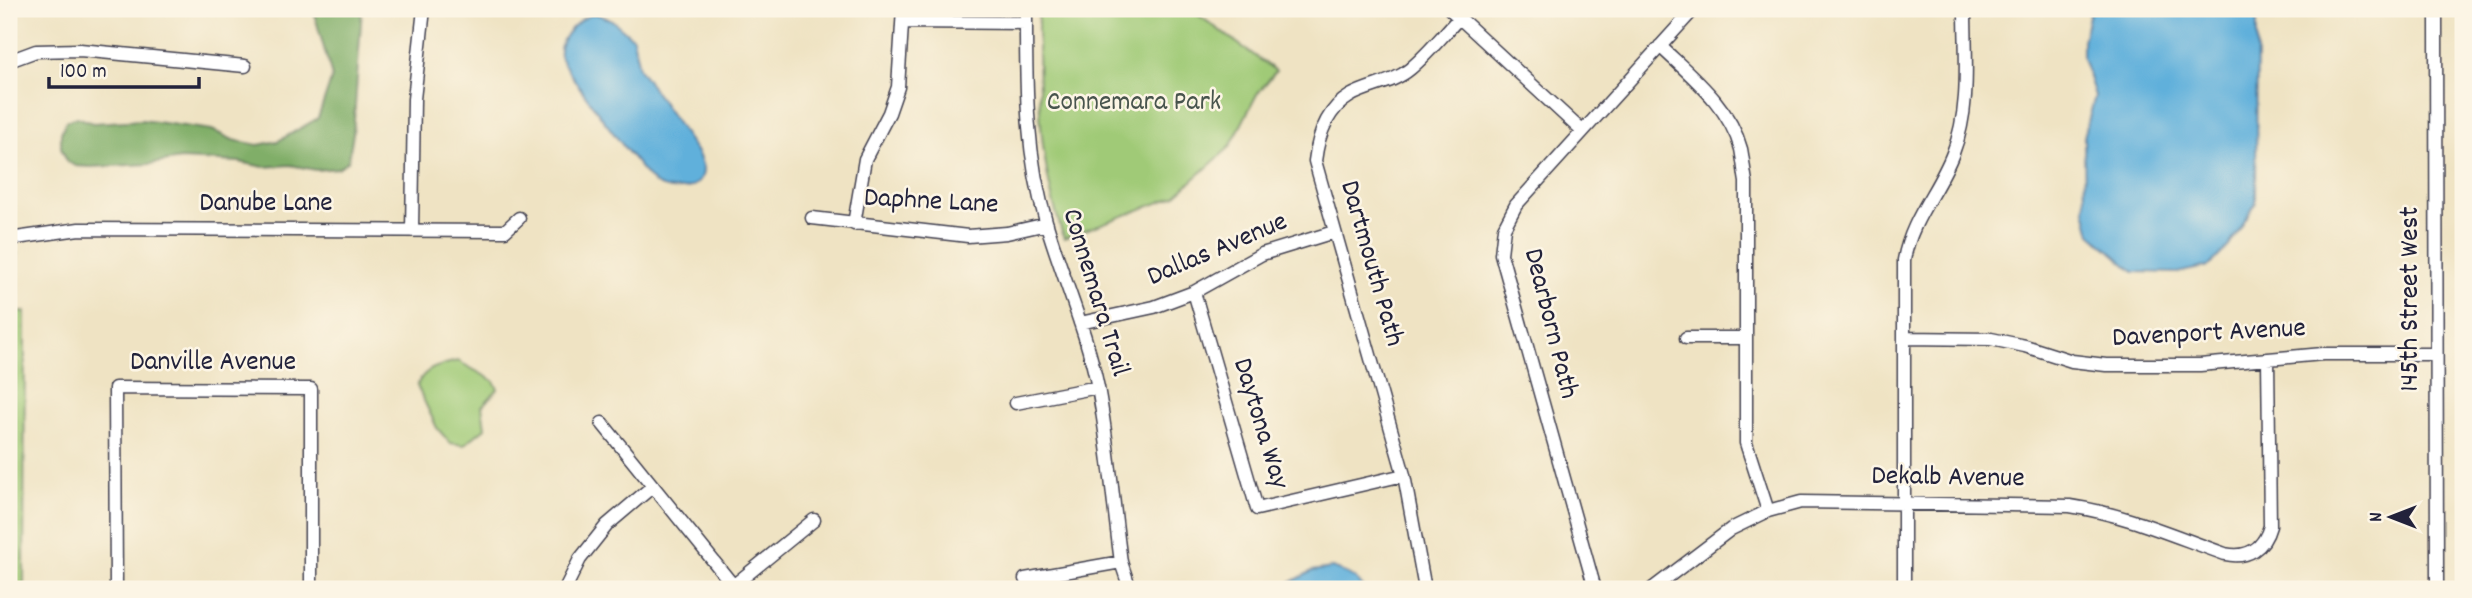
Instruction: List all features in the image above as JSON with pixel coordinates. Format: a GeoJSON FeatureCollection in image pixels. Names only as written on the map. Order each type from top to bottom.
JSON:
{"type":"FeatureCollection","features":[{"type":"Feature","properties":{"kind":"street"},"geometry":{"type":"LineString","coordinates":[[412,231],[414,99],[424,9]]}},
{"type":"Feature","properties":{"kind":"street","name":"Connemara Trail"},"geometry":{"type":"LineString","coordinates":[[1026,9],[1027,127],[1036,179],[1047,224],[1098,387],[1121,562],[1130,589]]}},
{"type":"Feature","properties":{"kind":"street","name":"Dearborn Path"},"geometry":{"type":"LineString","coordinates":[[1595,589],[1502,254],[1504,228],[1516,205],[1694,9]]}},
{"type":"Feature","properties":{"kind":"street"},"geometry":{"type":"LineString","coordinates":[[1903,589],[1903,268],[1908,242],[1918,217],[1952,157],[1964,114],[1965,9]]}},
{"type":"Feature","properties":{"kind":"street","name":"145th Street West"},"geometry":{"type":"LineString","coordinates":[[2436,9],[2437,589]]}},
{"type":"Feature","properties":{"kind":"street"},"geometry":{"type":"LineString","coordinates":[[1454,13],[1582,131]]}},
{"type":"Feature","properties":{"kind":"street","name":"Dartmouth Path"},"geometry":{"type":"LineString","coordinates":[[1425,589],[1404,475],[1315,161],[1318,140],[1325,121],[1349,97],[1388,83],[1409,70],[1454,13]]}},
{"type":"Feature","properties":{"kind":"street"},"geometry":{"type":"LineString","coordinates":[[854,224],[865,159],[889,113],[898,87],[903,15],[1026,23]]}},
{"type":"Feature","properties":{"kind":"street"},"geometry":{"type":"LineString","coordinates":[[1660,46],[1716,100],[1741,148],[1746,182],[1746,443],[1768,511]]}},
{"type":"Feature","properties":{"kind":"street"},"geometry":{"type":"LineString","coordinates":[[9,61],[36,51],[80,50],[245,66]]}},
{"type":"Feature","properties":{"kind":"street","name":"Danube Lane"},"geometry":{"type":"LineString","coordinates":[[9,239],[79,229],[505,231],[519,218]]}},
{"type":"Feature","properties":{"kind":"street","name":"Daphne Lane"},"geometry":{"type":"LineString","coordinates":[[811,218],[968,236],[1007,233],[1047,224]]}},
{"type":"Feature","properties":{"kind":"street","name":"Dallas Avenue"},"geometry":{"type":"LineString","coordinates":[[1080,323],[1154,307],[1194,292],[1262,254],[1334,232]]}},
{"type":"Feature","properties":{"kind":"street","name":"Daytona Way"},"geometry":{"type":"LineString","coordinates":[[1194,292],[1257,509],[1404,475]]}},
{"type":"Feature","properties":{"kind":"street"},"geometry":{"type":"LineString","coordinates":[[1686,338],[1745,338]]}},
{"type":"Feature","properties":{"kind":"street","name":"Davenport Avenue"},"geometry":{"type":"LineString","coordinates":[[1904,338],[1991,339],[2090,364],[2200,365],[2323,354],[2436,354]]}},
{"type":"Feature","properties":{"kind":"street","name":"Dekalb Avenue"},"geometry":{"type":"LineString","coordinates":[[1652,589],[1731,529],[1768,511],[1801,502],[2070,506],[2146,523],[2230,555],[2245,555],[2259,547],[2270,526],[2268,359]]}},
{"type":"Feature","properties":{"kind":"street"},"geometry":{"type":"LineString","coordinates":[[1016,403],[1098,387]]}},
{"type":"Feature","properties":{"kind":"street","name":"Danville Avenue"},"geometry":{"type":"LineString","coordinates":[[116,589],[115,388],[312,389],[311,589]]}},
{"type":"Feature","properties":{"kind":"street"},"geometry":{"type":"LineString","coordinates":[[602,423],[735,587],[814,520]]}},
{"type":"Feature","properties":{"kind":"street"},"geometry":{"type":"LineString","coordinates":[[565,589],[580,559],[607,526],[653,486]]}},
{"type":"Feature","properties":{"kind":"street"},"geometry":{"type":"LineString","coordinates":[[1025,579],[1121,562]]}},
{"type":"Feature","properties":{"kind":"green space"},"geometry":{"type":"Polygon","coordinates":[[[313,9],[362,9],[353,134],[348,161],[338,168],[316,170],[290,165],[264,167],[239,162],[181,159],[150,164],[90,167],[75,166],[67,161],[61,148],[61,133],[66,121],[77,117],[93,123],[142,120],[212,130],[233,140],[258,145],[278,141],[318,118],[332,77],[313,9]]]}},
{"type":"Feature","properties":{"kind":"green space","name":"Connemara Park"},"geometry":{"type":"Polygon","coordinates":[[[1038,9],[1190,9],[1276,71],[1257,94],[1230,147],[1174,197],[1064,238],[1055,209],[1044,153],[1039,96],[1038,9]]]}},
{"type":"Feature","properties":{"kind":"green space"},"geometry":{"type":"Polygon","coordinates":[[[17,253],[17,312],[25,312],[24,589],[9,589],[9,255],[17,253]]]}},
{"type":"Feature","properties":{"kind":"green space"},"geometry":{"type":"Polygon","coordinates":[[[458,361],[494,381],[498,389],[482,406],[485,428],[464,445],[450,443],[437,428],[417,386],[428,371],[458,361]]]}},
{"type":"Feature","properties":{"kind":"water"},"geometry":{"type":"Polygon","coordinates":[[[2091,9],[2249,9],[2257,16],[2256,203],[2229,246],[2209,266],[2177,273],[2134,272],[2091,234],[2085,210],[2084,137],[2095,96],[2083,58],[2083,40],[2091,9]]]}},
{"type":"Feature","properties":{"kind":"water"},"geometry":{"type":"Polygon","coordinates":[[[596,14],[612,20],[633,38],[639,68],[698,154],[703,167],[702,177],[692,186],[669,189],[656,184],[605,122],[564,64],[560,49],[566,35],[577,23],[596,14]]]}},
{"type":"Feature","properties":{"kind":"water"},"geometry":{"type":"Polygon","coordinates":[[[1332,568],[1351,576],[1364,589],[1279,589],[1312,571],[1332,568]]]}}]}
